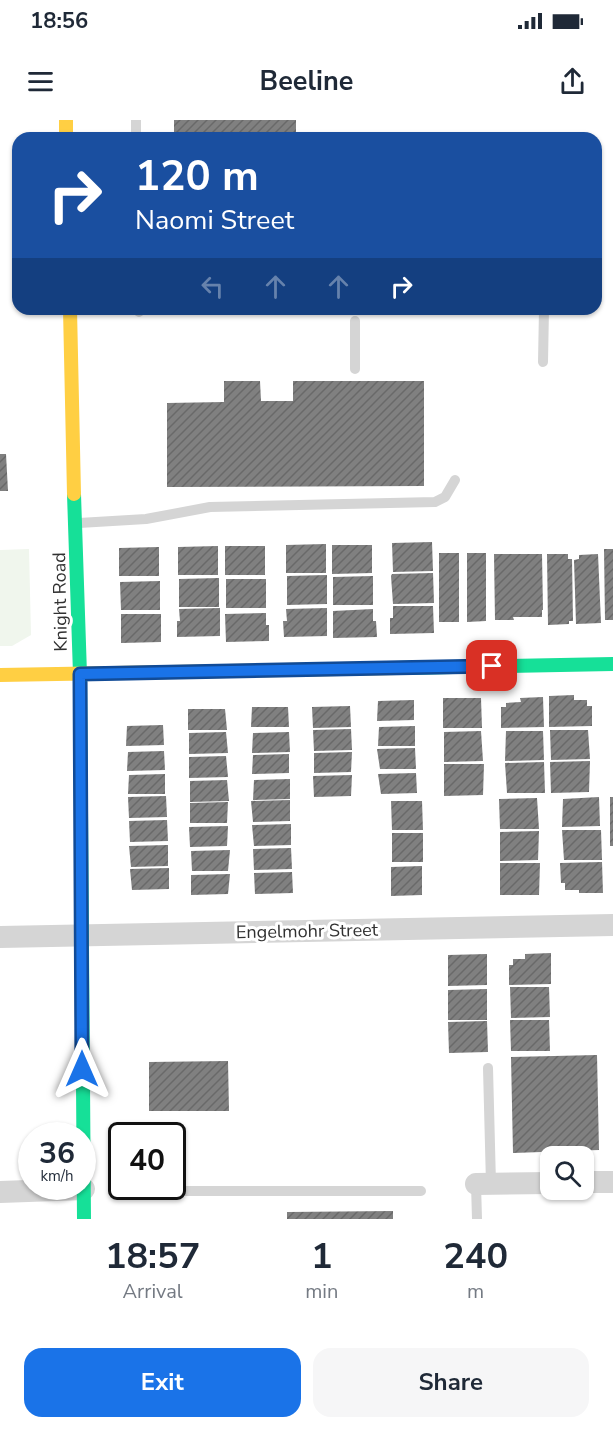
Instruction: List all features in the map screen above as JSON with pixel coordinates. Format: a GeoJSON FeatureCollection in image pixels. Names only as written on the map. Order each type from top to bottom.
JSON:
{"type":"FeatureCollection","features":[{"type":"Feature","properties":{"kind":"street","name":"Knight Road"},"geometry":{"type":"LineString","coordinates":[[70,315],[80,674],[83,1122]]}},
{"type":"Feature","properties":{"kind":"street"},"geometry":{"type":"LineString","coordinates":[[0,675],[613,664]]}},
{"type":"Feature","properties":{"kind":"street","name":"Engelmohr Street"},"geometry":{"type":"LineString","coordinates":[[0,937],[613,925]]}},
{"type":"Feature","properties":{"kind":"street"},"geometry":{"type":"LineString","coordinates":[[594,1182],[613,1182]]}},
{"type":"Feature","properties":{"kind":"street"},"geometry":{"type":"LineString","coordinates":[[484,1184],[540,1183]]}},
{"type":"Feature","properties":{"kind":"street"},"geometry":{"type":"LineString","coordinates":[[0,1192],[18,1192]]}},
{"type":"Feature","properties":{"kind":"street","name":"Knight Road"},"geometry":{"type":"LineString","coordinates":[[84,1200],[84,1219]]}},
{"type":"Feature","properties":{"kind":"lane"},"geometry":{"type":"LineString","coordinates":[[543,362],[544,315]]}},
{"type":"Feature","properties":{"kind":"lane"},"geometry":{"type":"LineString","coordinates":[[355,321],[355,369]]}},
{"type":"Feature","properties":{"kind":"lane"},"geometry":{"type":"LineString","coordinates":[[76,523],[146,519],[210,507],[435,502],[444,497],[455,480]]}},
{"type":"Feature","properties":{"kind":"lane"},"geometry":{"type":"LineString","coordinates":[[477,1219],[484,1184],[488,1068]]}},
{"type":"Feature","properties":{"kind":"lane"},"geometry":{"type":"LineString","coordinates":[[186,1191],[421,1191]]}},
{"type":"Feature","properties":{"kind":"shaded area"},"geometry":{"type":"Polygon","coordinates":[[[29,549],[31,635],[12,646],[0,646],[0,550],[29,549]]]}},
{"type":"Feature","properties":{"kind":"building"},"geometry":{"type":"Polygon","coordinates":[[[174,120],[296,120],[296,132],[174,132],[174,120]]]}},
{"type":"Feature","properties":{"kind":"building"},"geometry":{"type":"Polygon","coordinates":[[[224,381],[260,381],[261,401],[293,401],[293,381],[424,381],[424,486],[167,487],[167,403],[224,402],[224,381]]]}},
{"type":"Feature","properties":{"kind":"building"},"geometry":{"type":"Polygon","coordinates":[[[0,454],[6,454],[8,491],[0,491],[0,454]]]}},
{"type":"Feature","properties":{"kind":"building"},"geometry":{"type":"Polygon","coordinates":[[[432,542],[433,571],[393,572],[392,543],[432,542]]]}},
{"type":"Feature","properties":{"kind":"building"},"geometry":{"type":"Polygon","coordinates":[[[326,544],[326,573],[286,573],[286,545],[326,544]]]}},
{"type":"Feature","properties":{"kind":"building"},"geometry":{"type":"Polygon","coordinates":[[[332,545],[372,545],[372,573],[332,574],[332,545]]]}},
{"type":"Feature","properties":{"kind":"building"},"geometry":{"type":"Polygon","coordinates":[[[218,546],[218,575],[178,575],[178,547],[218,546]]]}},
{"type":"Feature","properties":{"kind":"building"},"geometry":{"type":"Polygon","coordinates":[[[225,546],[265,546],[265,575],[225,575],[225,546]]]}},
{"type":"Feature","properties":{"kind":"building"},"geometry":{"type":"Polygon","coordinates":[[[159,547],[159,576],[119,576],[119,548],[159,547]]]}},
{"type":"Feature","properties":{"kind":"building"},"geometry":{"type":"Polygon","coordinates":[[[604,549],[613,549],[613,620],[605,620],[604,549]]]}},
{"type":"Feature","properties":{"kind":"building"},"geometry":{"type":"Polygon","coordinates":[[[439,553],[459,553],[459,622],[439,622],[439,553]]]}},
{"type":"Feature","properties":{"kind":"building"},"geometry":{"type":"Polygon","coordinates":[[[467,553],[486,553],[486,621],[467,622],[467,553]]]}},
{"type":"Feature","properties":{"kind":"building"},"geometry":{"type":"Polygon","coordinates":[[[494,554],[542,554],[542,617],[513,617],[514,620],[495,620],[494,554]]]}},
{"type":"Feature","properties":{"kind":"building"},"geometry":{"type":"Polygon","coordinates":[[[547,554],[568,554],[568,559],[572,559],[573,621],[569,621],[569,624],[548,625],[547,554]]]}},
{"type":"Feature","properties":{"kind":"building"},"geometry":{"type":"Polygon","coordinates":[[[598,554],[601,623],[576,624],[574,560],[579,559],[579,555],[598,554]]]}},
{"type":"Feature","properties":{"kind":"building"},"geometry":{"type":"Polygon","coordinates":[[[433,573],[434,603],[393,604],[392,574],[433,573]]]}},
{"type":"Feature","properties":{"kind":"building"},"geometry":{"type":"Polygon","coordinates":[[[327,575],[327,604],[287,605],[287,576],[327,575]]]}},
{"type":"Feature","properties":{"kind":"building"},"geometry":{"type":"Polygon","coordinates":[[[373,576],[373,605],[333,605],[333,577],[373,576]]]}},
{"type":"Feature","properties":{"kind":"building"},"geometry":{"type":"Polygon","coordinates":[[[219,578],[219,607],[179,607],[179,579],[219,578]]]}},
{"type":"Feature","properties":{"kind":"building"},"geometry":{"type":"Polygon","coordinates":[[[226,579],[266,579],[266,608],[226,608],[226,579]]]}},
{"type":"Feature","properties":{"kind":"building"},"geometry":{"type":"Polygon","coordinates":[[[160,581],[160,610],[121,610],[120,582],[160,581]]]}},
{"type":"Feature","properties":{"kind":"building"},"geometry":{"type":"Polygon","coordinates":[[[393,606],[433,606],[434,633],[390,634],[393,606]]]}},
{"type":"Feature","properties":{"kind":"building"},"geometry":{"type":"Polygon","coordinates":[[[220,608],[220,636],[177,637],[177,621],[180,621],[179,609],[220,608]]]}},
{"type":"Feature","properties":{"kind":"building"},"geometry":{"type":"Polygon","coordinates":[[[327,608],[327,636],[284,637],[283,621],[287,621],[286,609],[327,608]]]}},
{"type":"Feature","properties":{"kind":"building"},"geometry":{"type":"Polygon","coordinates":[[[373,609],[377,637],[333,638],[333,611],[373,609]]]}},
{"type":"Feature","properties":{"kind":"building"},"geometry":{"type":"Polygon","coordinates":[[[266,613],[269,641],[226,642],[225,614],[266,613]]]}},
{"type":"Feature","properties":{"kind":"building"},"geometry":{"type":"Polygon","coordinates":[[[121,614],[161,614],[161,642],[121,643],[121,614]]]}},
{"type":"Feature","properties":{"kind":"building"},"geometry":{"type":"Polygon","coordinates":[[[574,695],[574,700],[587,700],[587,706],[592,706],[592,726],[549,727],[549,696],[574,695]]]}},
{"type":"Feature","properties":{"kind":"building"},"geometry":{"type":"Polygon","coordinates":[[[543,697],[544,727],[501,728],[501,707],[506,707],[506,703],[521,702],[520,698],[543,697]]]}},
{"type":"Feature","properties":{"kind":"building"},"geometry":{"type":"Polygon","coordinates":[[[443,698],[481,698],[482,728],[443,728],[443,698]]]}},
{"type":"Feature","properties":{"kind":"building"},"geometry":{"type":"Polygon","coordinates":[[[414,700],[414,720],[377,721],[378,701],[414,700]]]}},
{"type":"Feature","properties":{"kind":"building"},"geometry":{"type":"Polygon","coordinates":[[[350,706],[351,727],[313,728],[312,707],[350,706]]]}},
{"type":"Feature","properties":{"kind":"building"},"geometry":{"type":"Polygon","coordinates":[[[252,707],[288,707],[289,727],[251,727],[252,707]]]}},
{"type":"Feature","properties":{"kind":"building"},"geometry":{"type":"Polygon","coordinates":[[[188,709],[225,709],[227,730],[188,730],[188,709]]]}},
{"type":"Feature","properties":{"kind":"building"},"geometry":{"type":"Polygon","coordinates":[[[163,725],[164,745],[126,746],[127,726],[163,725]]]}},
{"type":"Feature","properties":{"kind":"building"},"geometry":{"type":"Polygon","coordinates":[[[415,726],[415,746],[378,746],[379,727],[415,726]]]}},
{"type":"Feature","properties":{"kind":"building"},"geometry":{"type":"Polygon","coordinates":[[[351,729],[352,750],[314,751],[313,730],[351,729]]]}},
{"type":"Feature","properties":{"kind":"building"},"geometry":{"type":"Polygon","coordinates":[[[550,730],[588,730],[590,759],[551,760],[550,730]]]}},
{"type":"Feature","properties":{"kind":"building"},"geometry":{"type":"Polygon","coordinates":[[[481,731],[483,761],[444,762],[444,732],[481,731]]]}},
{"type":"Feature","properties":{"kind":"building"},"geometry":{"type":"Polygon","coordinates":[[[506,731],[543,731],[544,760],[505,761],[506,731]]]}},
{"type":"Feature","properties":{"kind":"building"},"geometry":{"type":"Polygon","coordinates":[[[226,732],[228,753],[189,754],[189,733],[226,732]]]}},
{"type":"Feature","properties":{"kind":"building"},"geometry":{"type":"Polygon","coordinates":[[[289,732],[290,752],[252,753],[253,733],[289,732]]]}},
{"type":"Feature","properties":{"kind":"building"},"geometry":{"type":"Polygon","coordinates":[[[415,748],[416,769],[380,769],[377,749],[415,748]]]}},
{"type":"Feature","properties":{"kind":"building"},"geometry":{"type":"Polygon","coordinates":[[[164,751],[165,770],[127,771],[128,752],[164,751]]]}},
{"type":"Feature","properties":{"kind":"building"},"geometry":{"type":"Polygon","coordinates":[[[352,752],[351,772],[314,773],[314,753],[352,752]]]}},
{"type":"Feature","properties":{"kind":"building"},"geometry":{"type":"Polygon","coordinates":[[[289,754],[289,773],[252,774],[253,755],[289,754]]]}},
{"type":"Feature","properties":{"kind":"building"},"geometry":{"type":"Polygon","coordinates":[[[226,756],[228,777],[189,778],[189,757],[226,756]]]}},
{"type":"Feature","properties":{"kind":"building"},"geometry":{"type":"Polygon","coordinates":[[[590,761],[589,792],[551,793],[550,762],[590,761]]]}},
{"type":"Feature","properties":{"kind":"building"},"geometry":{"type":"Polygon","coordinates":[[[544,762],[545,793],[507,793],[505,763],[544,762]]]}},
{"type":"Feature","properties":{"kind":"building"},"geometry":{"type":"Polygon","coordinates":[[[444,764],[484,764],[483,795],[444,796],[444,764]]]}},
{"type":"Feature","properties":{"kind":"building"},"geometry":{"type":"Polygon","coordinates":[[[416,773],[417,793],[381,794],[378,774],[416,773]]]}},
{"type":"Feature","properties":{"kind":"building"},"geometry":{"type":"Polygon","coordinates":[[[165,774],[165,794],[128,794],[129,775],[165,774]]]}},
{"type":"Feature","properties":{"kind":"building"},"geometry":{"type":"Polygon","coordinates":[[[352,775],[351,796],[314,797],[313,776],[352,775]]]}},
{"type":"Feature","properties":{"kind":"building"},"geometry":{"type":"Polygon","coordinates":[[[290,779],[290,799],[253,800],[254,780],[290,779]]]}},
{"type":"Feature","properties":{"kind":"building"},"geometry":{"type":"Polygon","coordinates":[[[227,780],[229,801],[190,802],[190,781],[227,780]]]}},
{"type":"Feature","properties":{"kind":"building"},"geometry":{"type":"Polygon","coordinates":[[[166,796],[167,817],[129,818],[128,797],[166,796]]]}},
{"type":"Feature","properties":{"kind":"building"},"geometry":{"type":"Polygon","coordinates":[[[599,797],[600,826],[562,827],[563,799],[599,797]]]}},
{"type":"Feature","properties":{"kind":"building"},"geometry":{"type":"Polygon","coordinates":[[[610,797],[613,797],[613,846],[610,846],[610,797]]]}},
{"type":"Feature","properties":{"kind":"building"},"geometry":{"type":"Polygon","coordinates":[[[537,798],[539,829],[500,829],[499,799],[537,798]]]}},
{"type":"Feature","properties":{"kind":"building"},"geometry":{"type":"Polygon","coordinates":[[[290,800],[290,821],[253,822],[251,801],[290,800]]]}},
{"type":"Feature","properties":{"kind":"building"},"geometry":{"type":"Polygon","coordinates":[[[391,801],[422,801],[423,830],[392,830],[391,801]]]}},
{"type":"Feature","properties":{"kind":"building"},"geometry":{"type":"Polygon","coordinates":[[[228,802],[227,823],[190,823],[190,803],[228,802]]]}},
{"type":"Feature","properties":{"kind":"building"},"geometry":{"type":"Polygon","coordinates":[[[167,820],[168,841],[130,842],[129,821],[167,820]]]}},
{"type":"Feature","properties":{"kind":"building"},"geometry":{"type":"Polygon","coordinates":[[[291,824],[291,845],[254,846],[252,825],[291,824]]]}},
{"type":"Feature","properties":{"kind":"building"},"geometry":{"type":"Polygon","coordinates":[[[228,826],[227,846],[190,847],[189,827],[228,826]]]}},
{"type":"Feature","properties":{"kind":"building"},"geometry":{"type":"Polygon","coordinates":[[[562,830],[601,830],[602,860],[564,860],[562,830]]]}},
{"type":"Feature","properties":{"kind":"building"},"geometry":{"type":"Polygon","coordinates":[[[539,831],[538,860],[500,861],[500,832],[539,831]]]}},
{"type":"Feature","properties":{"kind":"building"},"geometry":{"type":"Polygon","coordinates":[[[392,833],[423,833],[423,862],[392,862],[392,833]]]}},
{"type":"Feature","properties":{"kind":"building"},"geometry":{"type":"Polygon","coordinates":[[[168,845],[168,866],[131,867],[129,846],[168,845]]]}},
{"type":"Feature","properties":{"kind":"building"},"geometry":{"type":"Polygon","coordinates":[[[291,848],[292,869],[254,870],[253,849],[291,848]]]}},
{"type":"Feature","properties":{"kind":"building"},"geometry":{"type":"Polygon","coordinates":[[[230,850],[228,871],[192,871],[191,851],[230,850]]]}},
{"type":"Feature","properties":{"kind":"building"},"geometry":{"type":"Polygon","coordinates":[[[602,862],[603,893],[579,893],[579,890],[565,890],[565,883],[561,883],[560,863],[602,862]]]}},
{"type":"Feature","properties":{"kind":"building"},"geometry":{"type":"Polygon","coordinates":[[[500,863],[540,863],[539,895],[500,895],[500,863]]]}},
{"type":"Feature","properties":{"kind":"building"},"geometry":{"type":"Polygon","coordinates":[[[422,866],[422,895],[391,896],[391,867],[422,866]]]}},
{"type":"Feature","properties":{"kind":"building"},"geometry":{"type":"Polygon","coordinates":[[[169,868],[169,889],[132,890],[130,869],[169,868]]]}},
{"type":"Feature","properties":{"kind":"building"},"geometry":{"type":"Polygon","coordinates":[[[292,872],[293,893],[255,894],[254,873],[292,872]]]}},
{"type":"Feature","properties":{"kind":"building"},"geometry":{"type":"Polygon","coordinates":[[[230,874],[228,894],[191,895],[191,875],[230,874]]]}},
{"type":"Feature","properties":{"kind":"building"},"geometry":{"type":"Polygon","coordinates":[[[551,953],[551,984],[509,985],[509,965],[513,965],[513,959],[525,959],[525,954],[551,953]]]}},
{"type":"Feature","properties":{"kind":"building"},"geometry":{"type":"Polygon","coordinates":[[[487,954],[487,985],[448,986],[448,955],[487,954]]]}},
{"type":"Feature","properties":{"kind":"building"},"geometry":{"type":"Polygon","coordinates":[[[510,987],[549,987],[550,1017],[511,1018],[510,987]]]}},
{"type":"Feature","properties":{"kind":"building"},"geometry":{"type":"Polygon","coordinates":[[[487,989],[487,1020],[448,1020],[448,990],[487,989]]]}},
{"type":"Feature","properties":{"kind":"building"},"geometry":{"type":"Polygon","coordinates":[[[510,1020],[549,1020],[550,1051],[511,1051],[510,1020]]]}},
{"type":"Feature","properties":{"kind":"building"},"geometry":{"type":"Polygon","coordinates":[[[487,1021],[488,1052],[449,1053],[448,1022],[487,1021]]]}},
{"type":"Feature","properties":{"kind":"building"},"geometry":{"type":"Polygon","coordinates":[[[597,1055],[599,1150],[594,1150],[594,1146],[540,1146],[540,1152],[513,1153],[511,1057],[597,1055]]]}},
{"type":"Feature","properties":{"kind":"building"},"geometry":{"type":"Polygon","coordinates":[[[228,1061],[229,1111],[149,1111],[149,1062],[228,1061]]]}},
{"type":"Feature","properties":{"kind":"building"},"geometry":{"type":"Polygon","coordinates":[[[393,1211],[393,1219],[287,1219],[287,1212],[393,1211]]]}},
{"type":"Feature","properties":{"kind":"traffic: fast"},"geometry":{"type":"LineString","coordinates":[[74,494],[80,674],[84,1219]]}},
{"type":"Feature","properties":{"kind":"traffic: fast"},"geometry":{"type":"LineString","coordinates":[[396,668],[613,664]]}},
{"type":"Feature","properties":{"kind":"traffic: slow"},"geometry":{"type":"LineString","coordinates":[[66,120],[66,132]]}},
{"type":"Feature","properties":{"kind":"traffic: slow"},"geometry":{"type":"LineString","coordinates":[[70,315],[74,494]]}},
{"type":"Feature","properties":{"kind":"traffic: slow"},"geometry":{"type":"LineString","coordinates":[[0,675],[396,668]]}},
{"type":"Feature","properties":{"kind":"route"},"geometry":{"type":"LineString","coordinates":[[82,1069],[80,674],[492,666]]}}]}
